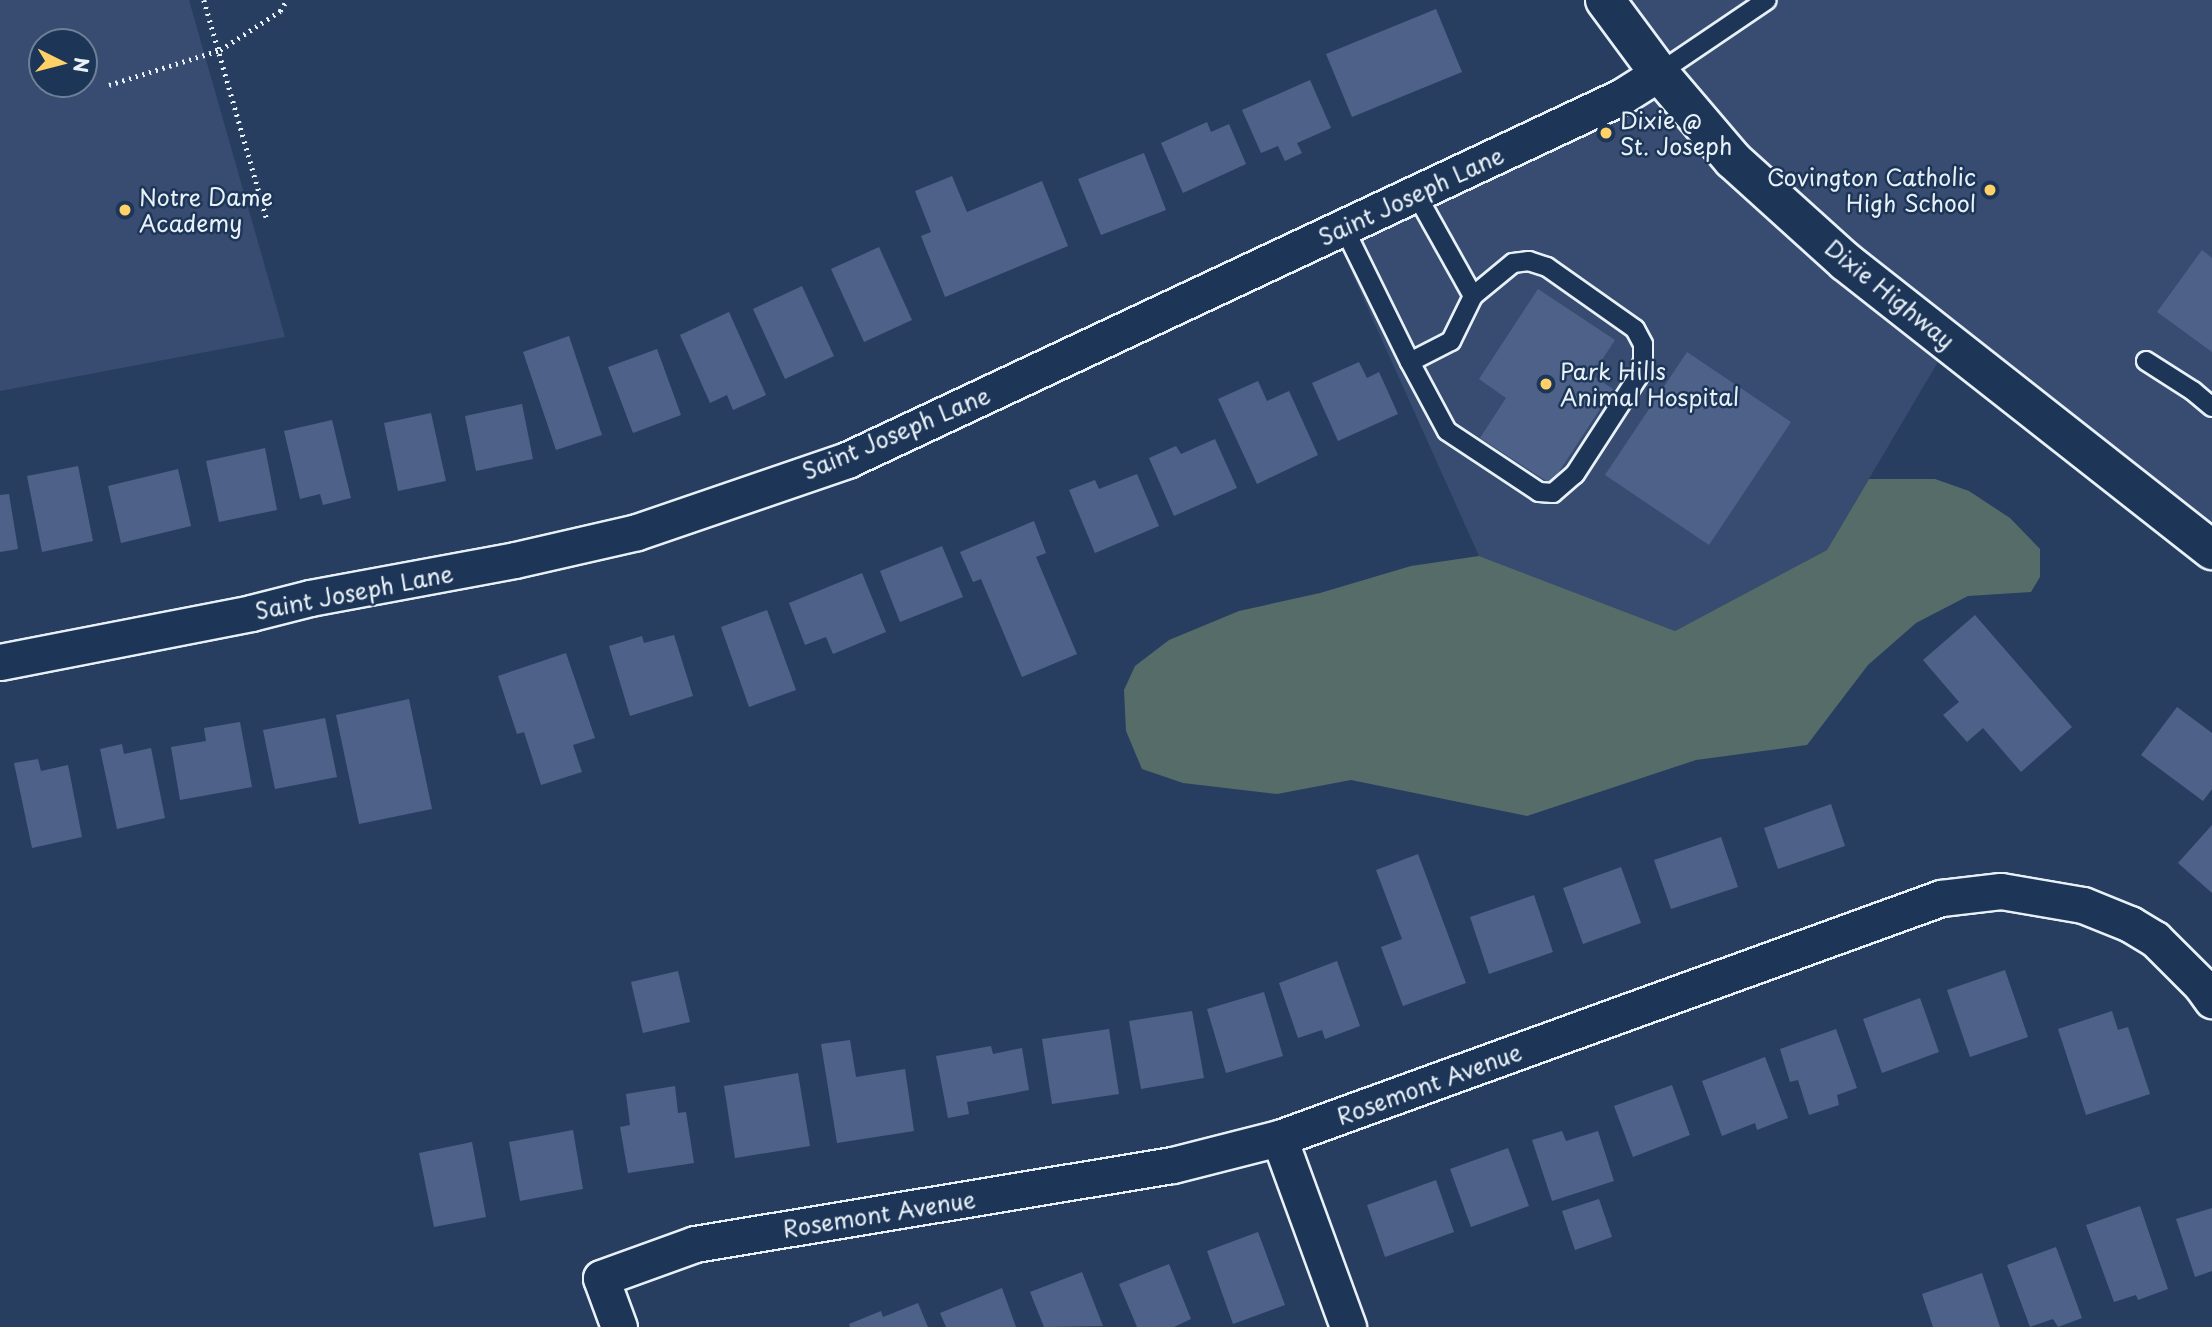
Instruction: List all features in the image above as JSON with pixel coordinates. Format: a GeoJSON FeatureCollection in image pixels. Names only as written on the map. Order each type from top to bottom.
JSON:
{"type":"FeatureCollection","features":[{"type":"Feature","properties":{"kind":"main road","name":"Dixie Highway"},"geometry":{"type":"LineString","coordinates":[[1605,0],[1659,73],[1733,160],[1846,262],[2210,541]]}},
{"type":"Feature","properties":{"kind":"street","name":"Saint Joseph Lane"},"geometry":{"type":"LineString","coordinates":[[0,662],[251,613],[310,598],[515,560],[637,531],[847,460],[1621,97],[1659,73]]}},
{"type":"Feature","properties":{"kind":"street","name":"Rosemont Avenue"},"geometry":{"type":"LineString","coordinates":[[619,1327],[601,1278],[695,1244],[1173,1165],[1279,1138],[1941,898],[2001,891],[2037,895],[2083,905],[2130,924],[2155,939],[2202,985],[2212,1000]]}},
{"type":"Feature","properties":{"kind":"street"},"geometry":{"type":"LineString","coordinates":[[1279,1138],[1348,1327]]}},
{"type":"Feature","properties":{"kind":"lane"},"geometry":{"type":"LineString","coordinates":[[1659,73],[1767,0]]}},
{"type":"Feature","properties":{"kind":"lane"},"geometry":{"type":"LineString","coordinates":[[1416,194],[1474,296]]}},
{"type":"Feature","properties":{"kind":"lane"},"geometry":{"type":"LineString","coordinates":[[1344,228],[1410,362],[1447,431],[1539,492],[1553,493],[1575,474],[1638,377],[1643,344],[1635,330],[1546,267],[1529,261],[1513,263],[1503,269],[1474,296],[1451,341],[1410,362]]}},
{"type":"Feature","properties":{"kind":"lane"},"geometry":{"type":"LineString","coordinates":[[2146,361],[2193,391],[2212,407]]}},
{"type":"Feature","properties":{"kind":"path"},"geometry":{"type":"LineString","coordinates":[[204,0],[267,219]]}},
{"type":"Feature","properties":{"kind":"path"},"geometry":{"type":"LineString","coordinates":[[109,85],[220,50],[280,11],[287,0]]}},
{"type":"Feature","properties":{"kind":"shaded area","name":"Notre Dame Academy"},"geometry":{"type":"Polygon","coordinates":[[[0,0],[189,0],[285,337],[0,391],[0,0]]]}},
{"type":"Feature","properties":{"kind":"shaded area"},"geometry":{"type":"Polygon","coordinates":[[[1605,0],[2212,0],[2212,550],[1949,343],[1827,550],[1675,631],[1479,556],[1334,233],[1658,73],[1605,0]]]}},
{"type":"Feature","properties":{"kind":"green space"},"geometry":{"type":"Polygon","coordinates":[[[1869,479],[1935,479],[1969,491],[2010,518],[2040,549],[2040,577],[2031,592],[1968,596],[1916,623],[1868,665],[1807,745],[1696,760],[1527,816],[1351,780],[1277,794],[1183,783],[1142,769],[1126,731],[1124,690],[1135,666],[1169,640],[1239,611],[1320,593],[1411,566],[1479,556],[1675,631],[1827,550],[1869,479]]]}},
{"type":"Feature","properties":{"kind":"building"},"geometry":{"type":"Polygon","coordinates":[[[1436,9],[1462,72],[1352,117],[1326,54],[1436,9]]]}},
{"type":"Feature","properties":{"kind":"building"},"geometry":{"type":"Polygon","coordinates":[[[1310,80],[1331,128],[1297,143],[1302,153],[1285,161],[1278,146],[1261,153],[1242,110],[1310,80]]]}},
{"type":"Feature","properties":{"kind":"building"},"geometry":{"type":"Polygon","coordinates":[[[1207,122],[1211,132],[1229,124],[1246,164],[1183,193],[1161,143],[1207,122]]]}},
{"type":"Feature","properties":{"kind":"building"},"geometry":{"type":"Polygon","coordinates":[[[1144,153],[1166,210],[1101,235],[1078,179],[1144,153]]]}},
{"type":"Feature","properties":{"kind":"building"},"geometry":{"type":"Polygon","coordinates":[[[952,176],[967,212],[1042,181],[1068,246],[945,297],[921,236],[931,232],[915,191],[952,176]]]}},
{"type":"Feature","properties":{"kind":"building"},"geometry":{"type":"Polygon","coordinates":[[[879,247],[912,320],[864,342],[831,269],[879,247]]]}},
{"type":"Feature","properties":{"kind":"building"},"geometry":{"type":"Polygon","coordinates":[[[2202,250],[2212,258],[2212,352],[2157,312],[2202,250]]]}},
{"type":"Feature","properties":{"kind":"building"},"geometry":{"type":"Polygon","coordinates":[[[802,286],[834,356],[785,379],[753,309],[802,286]]]}},
{"type":"Feature","properties":{"kind":"building","name":"Park Hills Animal Hospital"},"geometry":{"type":"Polygon","coordinates":[[[1538,289],[1615,340],[1592,375],[1613,389],[1551,484],[1480,438],[1506,398],[1479,379],[1538,289]]]}},
{"type":"Feature","properties":{"kind":"building"},"geometry":{"type":"Polygon","coordinates":[[[729,312],[766,395],[733,410],[727,395],[710,403],[680,335],[729,312]]]}},
{"type":"Feature","properties":{"kind":"building"},"geometry":{"type":"Polygon","coordinates":[[[569,336],[602,435],[556,450],[523,352],[569,336]]]}},
{"type":"Feature","properties":{"kind":"building"},"geometry":{"type":"Polygon","coordinates":[[[657,349],[681,415],[633,433],[608,367],[657,349]]]}},
{"type":"Feature","properties":{"kind":"building"},"geometry":{"type":"Polygon","coordinates":[[[1687,352],[1791,422],[1709,545],[1605,475],[1687,352]]]}},
{"type":"Feature","properties":{"kind":"building"},"geometry":{"type":"Polygon","coordinates":[[[1359,362],[1367,378],[1379,372],[1398,414],[1338,441],[1312,383],[1359,362]]]}},
{"type":"Feature","properties":{"kind":"building"},"geometry":{"type":"Polygon","coordinates":[[[1258,381],[1267,401],[1289,391],[1318,455],[1257,484],[1218,399],[1258,381]]]}},
{"type":"Feature","properties":{"kind":"building"},"geometry":{"type":"Polygon","coordinates":[[[522,404],[533,459],[476,471],[465,416],[522,404]]]}},
{"type":"Feature","properties":{"kind":"building"},"geometry":{"type":"Polygon","coordinates":[[[431,413],[446,481],[398,491],[384,423],[431,413]]]}},
{"type":"Feature","properties":{"kind":"building"},"geometry":{"type":"Polygon","coordinates":[[[332,420],[351,498],[323,505],[320,494],[300,499],[284,431],[332,420]]]}},
{"type":"Feature","properties":{"kind":"building"},"geometry":{"type":"Polygon","coordinates":[[[1215,439],[1237,488],[1174,516],[1149,458],[1176,446],[1181,454],[1215,439]]]}},
{"type":"Feature","properties":{"kind":"building"},"geometry":{"type":"Polygon","coordinates":[[[265,448],[277,510],[219,522],[206,461],[265,448]]]}},
{"type":"Feature","properties":{"kind":"building"},"geometry":{"type":"Polygon","coordinates":[[[78,466],[93,541],[42,552],[27,476],[78,466]]]}},
{"type":"Feature","properties":{"kind":"building"},"geometry":{"type":"Polygon","coordinates":[[[178,469],[191,526],[121,543],[108,486],[178,469]]]}},
{"type":"Feature","properties":{"kind":"building"},"geometry":{"type":"Polygon","coordinates":[[[1137,474],[1159,526],[1095,553],[1069,490],[1095,480],[1099,489],[1137,474]]]}},
{"type":"Feature","properties":{"kind":"building"},"geometry":{"type":"Polygon","coordinates":[[[9,494],[18,549],[0,552],[0,495],[9,494]]]}},
{"type":"Feature","properties":{"kind":"building"},"geometry":{"type":"Polygon","coordinates":[[[1034,521],[1046,553],[1036,557],[1077,654],[1022,677],[981,579],[973,582],[960,552],[1034,521]]]}},
{"type":"Feature","properties":{"kind":"building"},"geometry":{"type":"Polygon","coordinates":[[[942,546],[963,597],[900,622],[880,571],[942,546]]]}},
{"type":"Feature","properties":{"kind":"building"},"geometry":{"type":"Polygon","coordinates":[[[862,573],[886,632],[833,654],[826,637],[805,645],[789,603],[862,573]]]}},
{"type":"Feature","properties":{"kind":"building"},"geometry":{"type":"Polygon","coordinates":[[[767,610],[796,690],[749,707],[721,627],[767,610]]]}},
{"type":"Feature","properties":{"kind":"building"},"geometry":{"type":"Polygon","coordinates":[[[1975,615],[2072,727],[2021,772],[1983,728],[1967,742],[1943,715],[1959,702],[1923,660],[1975,615]]]}},
{"type":"Feature","properties":{"kind":"building"},"geometry":{"type":"Polygon","coordinates":[[[674,635],[693,696],[630,716],[609,646],[642,636],[644,643],[674,635]]]}},
{"type":"Feature","properties":{"kind":"building"},"geometry":{"type":"Polygon","coordinates":[[[566,653],[595,738],[573,745],[582,772],[541,785],[524,732],[517,734],[498,676],[566,653]]]}},
{"type":"Feature","properties":{"kind":"building"},"geometry":{"type":"Polygon","coordinates":[[[409,699],[432,809],[359,824],[336,715],[409,699]]]}},
{"type":"Feature","properties":{"kind":"building"},"geometry":{"type":"Polygon","coordinates":[[[2177,707],[2212,733],[2212,789],[2203,801],[2141,755],[2177,707]]]}},
{"type":"Feature","properties":{"kind":"building"},"geometry":{"type":"Polygon","coordinates":[[[325,718],[337,777],[275,789],[263,730],[325,718]]]}},
{"type":"Feature","properties":{"kind":"building"},"geometry":{"type":"Polygon","coordinates":[[[240,722],[252,787],[180,800],[171,747],[206,741],[204,728],[240,722]]]}},
{"type":"Feature","properties":{"kind":"building"},"geometry":{"type":"Polygon","coordinates":[[[122,744],[124,754],[151,748],[165,818],[117,829],[100,749],[122,744]]]}},
{"type":"Feature","properties":{"kind":"building"},"geometry":{"type":"Polygon","coordinates":[[[38,759],[41,771],[68,765],[82,837],[32,848],[14,763],[38,759]]]}},
{"type":"Feature","properties":{"kind":"building"},"geometry":{"type":"Polygon","coordinates":[[[1831,804],[1845,846],[1778,869],[1764,828],[1831,804]]]}},
{"type":"Feature","properties":{"kind":"building"},"geometry":{"type":"Polygon","coordinates":[[[2212,825],[2212,893],[2178,863],[2212,825]]]}},
{"type":"Feature","properties":{"kind":"building"},"geometry":{"type":"Polygon","coordinates":[[[1721,837],[1738,887],[1671,909],[1654,860],[1721,837]]]}},
{"type":"Feature","properties":{"kind":"building"},"geometry":{"type":"Polygon","coordinates":[[[1418,854],[1466,983],[1403,1006],[1381,947],[1402,939],[1376,870],[1418,854]]]}},
{"type":"Feature","properties":{"kind":"building"},"geometry":{"type":"Polygon","coordinates":[[[1621,867],[1641,923],[1583,944],[1563,888],[1621,867]]]}},
{"type":"Feature","properties":{"kind":"building"},"geometry":{"type":"Polygon","coordinates":[[[1534,895],[1553,952],[1489,974],[1470,917],[1534,895]]]}},
{"type":"Feature","properties":{"kind":"building"},"geometry":{"type":"Polygon","coordinates":[[[1337,961],[1360,1026],[1325,1039],[1322,1030],[1298,1038],[1279,983],[1337,961]]]}},
{"type":"Feature","properties":{"kind":"building"},"geometry":{"type":"Polygon","coordinates":[[[2005,970],[2028,1037],[1970,1057],[1947,990],[2005,970]]]}},
{"type":"Feature","properties":{"kind":"building"},"geometry":{"type":"Polygon","coordinates":[[[678,971],[690,1022],[643,1033],[631,982],[678,971]]]}},
{"type":"Feature","properties":{"kind":"building"},"geometry":{"type":"Polygon","coordinates":[[[1264,992],[1283,1056],[1226,1073],[1207,1009],[1264,992]]]}},
{"type":"Feature","properties":{"kind":"building"},"geometry":{"type":"Polygon","coordinates":[[[1920,998],[1939,1052],[1882,1073],[1863,1019],[1920,998]]]}},
{"type":"Feature","properties":{"kind":"building"},"geometry":{"type":"Polygon","coordinates":[[[1192,1011],[1204,1078],[1141,1089],[1129,1021],[1192,1011]]]}},
{"type":"Feature","properties":{"kind":"building"},"geometry":{"type":"Polygon","coordinates":[[[2112,1011],[2118,1030],[2128,1027],[2150,1094],[2086,1115],[2058,1029],[2112,1011]]]}},
{"type":"Feature","properties":{"kind":"building"},"geometry":{"type":"Polygon","coordinates":[[[1109,1029],[1119,1094],[1052,1104],[1042,1039],[1109,1029]]]}},
{"type":"Feature","properties":{"kind":"building"},"geometry":{"type":"Polygon","coordinates":[[[1836,1029],[1857,1088],[1837,1095],[1839,1105],[1809,1115],[1798,1080],[1790,1082],[1780,1049],[1836,1029]]]}},
{"type":"Feature","properties":{"kind":"building"},"geometry":{"type":"Polygon","coordinates":[[[850,1040],[856,1077],[905,1069],[914,1131],[837,1143],[821,1044],[850,1040]]]}},
{"type":"Feature","properties":{"kind":"building"},"geometry":{"type":"Polygon","coordinates":[[[991,1046],[993,1054],[1022,1048],[1029,1090],[967,1102],[969,1114],[948,1118],[936,1056],[991,1046]]]}},
{"type":"Feature","properties":{"kind":"building"},"geometry":{"type":"Polygon","coordinates":[[[1765,1057],[1788,1118],[1757,1130],[1755,1123],[1722,1136],[1702,1081],[1765,1057]]]}},
{"type":"Feature","properties":{"kind":"building"},"geometry":{"type":"Polygon","coordinates":[[[798,1073],[810,1146],[735,1158],[724,1086],[798,1073]]]}},
{"type":"Feature","properties":{"kind":"building"},"geometry":{"type":"Polygon","coordinates":[[[1672,1085],[1690,1135],[1633,1157],[1614,1106],[1672,1085]]]}},
{"type":"Feature","properties":{"kind":"building"},"geometry":{"type":"Polygon","coordinates":[[[675,1086],[678,1113],[686,1112],[694,1163],[628,1173],[620,1127],[630,1125],[626,1094],[675,1086]]]}},
{"type":"Feature","properties":{"kind":"building"},"geometry":{"type":"Polygon","coordinates":[[[573,1130],[583,1189],[520,1201],[509,1142],[573,1130]]]}},
{"type":"Feature","properties":{"kind":"building"},"geometry":{"type":"Polygon","coordinates":[[[1562,1131],[1566,1141],[1598,1131],[1614,1181],[1552,1201],[1532,1140],[1562,1131]]]}},
{"type":"Feature","properties":{"kind":"building"},"geometry":{"type":"Polygon","coordinates":[[[472,1142],[486,1217],[434,1227],[419,1153],[472,1142]]]}},
{"type":"Feature","properties":{"kind":"building"},"geometry":{"type":"Polygon","coordinates":[[[1508,1148],[1529,1206],[1471,1227],[1450,1169],[1508,1148]]]}},
{"type":"Feature","properties":{"kind":"building"},"geometry":{"type":"Polygon","coordinates":[[[1436,1180],[1454,1232],[1385,1257],[1367,1205],[1436,1180]]]}},
{"type":"Feature","properties":{"kind":"building"},"geometry":{"type":"Polygon","coordinates":[[[1599,1199],[1612,1237],[1575,1250],[1562,1211],[1599,1199]]]}},
{"type":"Feature","properties":{"kind":"building"},"geometry":{"type":"Polygon","coordinates":[[[2140,1206],[2168,1289],[2138,1300],[2136,1295],[2114,1302],[2086,1225],[2140,1206]]]}},
{"type":"Feature","properties":{"kind":"building"},"geometry":{"type":"Polygon","coordinates":[[[2212,1208],[2212,1271],[2195,1277],[2176,1219],[2212,1208]]]}},
{"type":"Feature","properties":{"kind":"building"},"geometry":{"type":"Polygon","coordinates":[[[1258,1232],[1285,1305],[1233,1324],[1207,1251],[1258,1232]]]}},
{"type":"Feature","properties":{"kind":"building"},"geometry":{"type":"Polygon","coordinates":[[[2056,1247],[2082,1318],[2058,1327],[2053,1319],[2030,1327],[2007,1265],[2056,1247]]]}},
{"type":"Feature","properties":{"kind":"building"},"geometry":{"type":"Polygon","coordinates":[[[1169,1264],[1191,1319],[1174,1327],[1137,1327],[1119,1284],[1169,1264]]]}},
{"type":"Feature","properties":{"kind":"building"},"geometry":{"type":"Polygon","coordinates":[[[1082,1272],[1103,1326],[1044,1327],[1030,1292],[1082,1272]]]}},
{"type":"Feature","properties":{"kind":"building"},"geometry":{"type":"Polygon","coordinates":[[[1982,1273],[2000,1327],[1933,1327],[1922,1294],[1982,1273]]]}},
{"type":"Feature","properties":{"kind":"building"},"geometry":{"type":"Polygon","coordinates":[[[1002,1288],[1016,1327],[946,1327],[940,1313],[1002,1288]]]}},
{"type":"Feature","properties":{"kind":"building"},"geometry":{"type":"Polygon","coordinates":[[[918,1303],[928,1327],[850,1327],[849,1324],[881,1311],[883,1317],[918,1303]]]}},
{"type":"Feature","properties":{"kind":"place","name":"Dixie @ St. Joseph"},"geometry":{"type":"Point","coordinates":[1606,133]}},
{"type":"Feature","properties":{"kind":"place","name":"Covington Catholic High School"},"geometry":{"type":"Point","coordinates":[1990,190]}},
{"type":"Feature","properties":{"kind":"place","name":"Notre Dame Academy"},"geometry":{"type":"Point","coordinates":[125,210]}},
{"type":"Feature","properties":{"kind":"place","name":"Park Hills Animal Hospital"},"geometry":{"type":"Point","coordinates":[1546,384]}}]}
